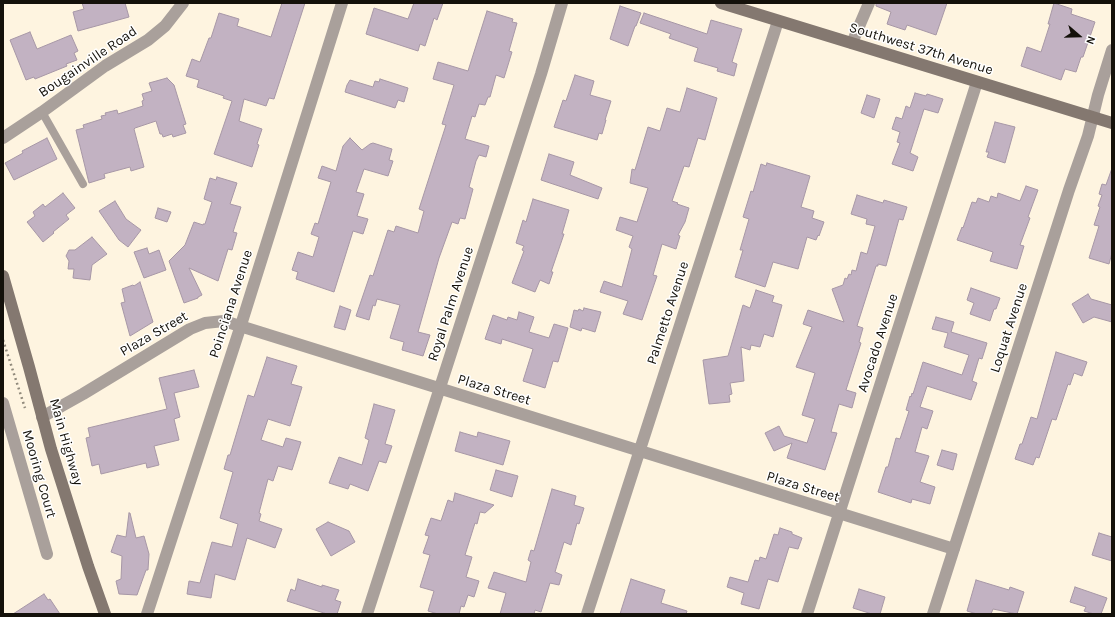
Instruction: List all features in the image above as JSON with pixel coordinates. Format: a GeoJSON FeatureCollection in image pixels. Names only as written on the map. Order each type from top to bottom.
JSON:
{"type":"FeatureCollection","features":[{"type":"Feature","properties":{"kind":"main road","name":"Southwest 37th Avenue"},"geometry":{"type":"LineString","coordinates":[[721,3],[1112,123]]}},
{"type":"Feature","properties":{"kind":"main road","name":"Main Highway"},"geometry":{"type":"LineString","coordinates":[[3,276],[6,295],[30,367],[42,417],[78,535],[105,614]]}},
{"type":"Feature","properties":{"kind":"street","name":"Bougainville Road"},"geometry":{"type":"LineString","coordinates":[[3,138],[42,112],[105,66],[148,40],[165,26],[183,3]]}},
{"type":"Feature","properties":{"kind":"street","name":"Poinciana Avenue"},"geometry":{"type":"LineString","coordinates":[[147,614],[241,325],[342,3]]}},
{"type":"Feature","properties":{"kind":"street","name":"Royal Palm Avenue"},"geometry":{"type":"LineString","coordinates":[[367,614],[562,3]]}},
{"type":"Feature","properties":{"kind":"street"},"geometry":{"type":"LineString","coordinates":[[852,43],[869,3]]}},
{"type":"Feature","properties":{"kind":"street","name":"Palmetto Avenue"},"geometry":{"type":"LineString","coordinates":[[587,614],[778,21]]}},
{"type":"Feature","properties":{"kind":"street","name":"Loquat Avenue"},"geometry":{"type":"LineString","coordinates":[[933,614],[1088,136],[1098,95],[1112,50]]}},
{"type":"Feature","properties":{"kind":"street","name":"Avocado Avenue"},"geometry":{"type":"LineString","coordinates":[[807,614],[977,82]]}},
{"type":"Feature","properties":{"kind":"street","name":"Plaza Street"},"geometry":{"type":"LineString","coordinates":[[42,417],[190,329],[205,323],[220,320],[241,325],[954,549]]}},
{"type":"Feature","properties":{"kind":"street","name":"Mooring Court"},"geometry":{"type":"LineString","coordinates":[[3,403],[47,554]]}},
{"type":"Feature","properties":{"kind":"lane"},"geometry":{"type":"LineString","coordinates":[[42,112],[83,184]]}},
{"type":"Feature","properties":{"kind":"building"},"geometry":{"type":"Polygon","coordinates":[[[82,3],[125,3],[129,17],[78,31],[73,12],[84,9],[82,3]]]}},
{"type":"Feature","properties":{"kind":"building"},"geometry":{"type":"Polygon","coordinates":[[[282,3],[305,3],[274,99],[269,98],[266,106],[244,99],[239,121],[262,129],[252,167],[214,154],[232,101],[223,98],[224,96],[197,87],[199,80],[186,76],[192,59],[200,62],[209,38],[211,38],[219,13],[239,19],[237,26],[271,37],[282,3]]]}},
{"type":"Feature","properties":{"kind":"building"},"geometry":{"type":"Polygon","coordinates":[[[414,3],[443,3],[437,20],[434,18],[425,46],[420,44],[418,51],[366,34],[374,8],[408,19],[414,3]]]}},
{"type":"Feature","properties":{"kind":"building"},"geometry":{"type":"Polygon","coordinates":[[[876,3],[947,3],[936,35],[907,25],[905,30],[887,24],[891,12],[876,6],[876,3]]]}},
{"type":"Feature","properties":{"kind":"building"},"geometry":{"type":"Polygon","coordinates":[[[1054,3],[1072,9],[1071,14],[1095,22],[1083,57],[1081,57],[1076,72],[1065,69],[1061,80],[1021,66],[1027,47],[1041,52],[1050,24],[1048,24],[1054,3]]]}},
{"type":"Feature","properties":{"kind":"building"},"geometry":{"type":"Polygon","coordinates":[[[620,6],[641,13],[628,46],[610,39],[620,6]]]}},
{"type":"Feature","properties":{"kind":"building"},"geometry":{"type":"Polygon","coordinates":[[[487,11],[513,19],[512,22],[517,23],[509,51],[512,52],[504,78],[496,75],[490,97],[488,97],[485,105],[479,104],[475,117],[472,116],[465,139],[489,146],[486,157],[479,155],[476,161],[469,187],[473,189],[465,219],[460,218],[458,224],[452,222],[439,258],[418,332],[430,335],[423,356],[402,350],[404,342],[390,338],[400,305],[377,299],[375,306],[373,305],[369,320],[356,316],[370,275],[373,276],[388,230],[394,232],[396,226],[418,233],[424,211],[419,209],[446,125],[442,124],[454,85],[433,79],[438,62],[468,71],[487,11]]]}},
{"type":"Feature","properties":{"kind":"building"},"geometry":{"type":"Polygon","coordinates":[[[644,13],[707,34],[711,20],[742,29],[732,62],[737,64],[734,76],[717,71],[718,68],[694,61],[698,48],[669,38],[671,34],[640,23],[644,13]]]}},
{"type":"Feature","properties":{"kind":"building"},"geometry":{"type":"Polygon","coordinates":[[[30,32],[37,49],[71,35],[78,51],[74,53],[77,60],[66,64],[67,66],[35,79],[34,77],[26,80],[10,40],[30,32]]]}},
{"type":"Feature","properties":{"kind":"building"},"geometry":{"type":"Polygon","coordinates":[[[575,75],[594,81],[590,95],[611,101],[602,134],[599,133],[597,140],[554,127],[563,100],[566,101],[575,75]]]}},
{"type":"Feature","properties":{"kind":"building"},"geometry":{"type":"Polygon","coordinates":[[[167,78],[174,85],[186,124],[183,125],[186,133],[173,137],[172,134],[163,137],[162,134],[160,134],[156,121],[135,128],[144,167],[131,171],[130,167],[104,174],[105,178],[89,183],[76,130],[84,128],[83,125],[102,119],[101,116],[106,115],[105,113],[117,110],[118,114],[143,106],[142,101],[144,100],[142,94],[152,91],[149,83],[167,78]]]}},
{"type":"Feature","properties":{"kind":"building"},"geometry":{"type":"Polygon","coordinates":[[[380,79],[408,88],[404,102],[398,100],[395,108],[345,92],[350,80],[373,87],[375,81],[379,82],[380,79]]]}},
{"type":"Feature","properties":{"kind":"building"},"geometry":{"type":"Polygon","coordinates":[[[687,88],[717,98],[705,140],[698,138],[689,167],[684,166],[672,201],[689,208],[685,222],[678,235],[680,236],[676,249],[662,244],[653,275],[657,276],[642,320],[623,314],[628,301],[600,292],[604,281],[622,287],[632,249],[629,247],[633,236],[616,230],[620,217],[637,222],[648,188],[630,183],[632,169],[635,170],[648,127],[660,131],[667,108],[680,112],[687,88]]]}},
{"type":"Feature","properties":{"kind":"building"},"geometry":{"type":"Polygon","coordinates":[[[915,93],[926,96],[927,94],[943,99],[938,113],[924,109],[910,153],[918,157],[913,171],[892,164],[900,143],[897,142],[900,132],[892,129],[896,117],[902,119],[906,106],[910,108],[915,93]]]}},
{"type":"Feature","properties":{"kind":"building"},"geometry":{"type":"Polygon","coordinates":[[[867,95],[880,99],[874,118],[861,113],[867,95]]]}},
{"type":"Feature","properties":{"kind":"building"},"geometry":{"type":"Polygon","coordinates":[[[995,122],[1015,127],[1005,163],[987,157],[989,152],[986,152],[995,122]]]}},
{"type":"Feature","properties":{"kind":"building"},"geometry":{"type":"Polygon","coordinates":[[[47,138],[57,159],[14,180],[5,163],[23,153],[22,151],[47,138]]]}},
{"type":"Feature","properties":{"kind":"building"},"geometry":{"type":"Polygon","coordinates":[[[350,138],[362,150],[373,143],[392,149],[389,160],[393,161],[388,176],[364,169],[356,192],[364,194],[357,216],[368,219],[363,234],[353,231],[334,292],[296,279],[298,272],[292,270],[298,252],[313,257],[319,237],[311,234],[315,223],[318,224],[331,182],[318,178],[322,166],[336,171],[343,146],[350,138]]]}},
{"type":"Feature","properties":{"kind":"building"},"geometry":{"type":"Polygon","coordinates":[[[549,154],[574,162],[570,175],[602,188],[598,199],[541,180],[549,154]]]}},
{"type":"Feature","properties":{"kind":"building"},"geometry":{"type":"Polygon","coordinates":[[[767,163],[810,176],[801,207],[814,211],[812,218],[824,222],[816,240],[807,237],[798,269],[773,262],[765,287],[735,277],[743,250],[740,250],[749,219],[743,217],[751,191],[753,192],[761,164],[766,166],[767,163]]]}},
{"type":"Feature","properties":{"kind":"building"},"geometry":{"type":"Polygon","coordinates":[[[1111,171],[1112,253],[1109,264],[1089,258],[1099,226],[1094,225],[1102,195],[1099,194],[1102,184],[1106,185],[1111,171]]]}},
{"type":"Feature","properties":{"kind":"building"},"geometry":{"type":"Polygon","coordinates":[[[217,177],[237,183],[230,204],[241,207],[233,232],[237,233],[232,250],[228,249],[218,281],[189,268],[202,295],[184,303],[169,261],[185,245],[194,222],[203,225],[205,224],[212,202],[204,199],[210,178],[216,180],[217,177]]]}},
{"type":"Feature","properties":{"kind":"building"},"geometry":{"type":"Polygon","coordinates":[[[1026,186],[1038,190],[1020,245],[1024,246],[1017,269],[990,261],[993,252],[957,240],[972,202],[976,203],[978,198],[989,202],[991,196],[997,198],[998,193],[1020,201],[1026,186]]]}},
{"type":"Feature","properties":{"kind":"building"},"geometry":{"type":"Polygon","coordinates":[[[63,193],[75,208],[66,215],[69,219],[43,242],[27,222],[35,216],[33,212],[43,204],[45,207],[63,193]]]}},
{"type":"Feature","properties":{"kind":"building"},"geometry":{"type":"Polygon","coordinates":[[[857,195],[883,203],[884,200],[907,207],[903,220],[899,219],[886,266],[878,264],[878,266],[876,266],[857,326],[863,328],[859,342],[861,343],[846,390],[856,393],[852,408],[839,404],[831,432],[837,433],[825,470],[787,458],[792,443],[774,451],[765,433],[779,426],[784,436],[807,443],[815,419],[802,415],[815,373],[796,367],[812,327],[803,324],[808,310],[844,322],[832,289],[843,285],[845,278],[847,279],[849,274],[851,275],[852,270],[856,271],[861,252],[867,254],[875,226],[866,224],[867,219],[851,214],[857,195]]]}},
{"type":"Feature","properties":{"kind":"building"},"geometry":{"type":"Polygon","coordinates":[[[533,199],[569,210],[562,234],[564,234],[551,272],[553,272],[549,284],[540,280],[535,292],[512,283],[524,251],[522,250],[524,246],[516,243],[523,220],[526,222],[533,199]]]}},
{"type":"Feature","properties":{"kind":"building"},"geometry":{"type":"Polygon","coordinates":[[[115,201],[126,219],[141,230],[128,247],[119,240],[99,211],[115,201]]]}},
{"type":"Feature","properties":{"kind":"building"},"geometry":{"type":"Polygon","coordinates":[[[158,208],[171,212],[167,222],[155,218],[158,208]]]}},
{"type":"Feature","properties":{"kind":"building"},"geometry":{"type":"Polygon","coordinates":[[[92,237],[107,254],[92,265],[90,280],[73,278],[74,269],[68,269],[69,261],[66,256],[69,250],[75,250],[92,237]]]}},
{"type":"Feature","properties":{"kind":"building"},"geometry":{"type":"Polygon","coordinates":[[[147,248],[149,254],[159,250],[166,270],[144,278],[134,252],[147,248]]]}},
{"type":"Feature","properties":{"kind":"building"},"geometry":{"type":"Polygon","coordinates":[[[140,282],[153,322],[130,336],[121,303],[125,302],[122,289],[133,285],[134,286],[140,282]]]}},
{"type":"Feature","properties":{"kind":"building"},"geometry":{"type":"Polygon","coordinates":[[[971,288],[1000,298],[990,321],[970,314],[974,303],[967,300],[971,288]]]}},
{"type":"Feature","properties":{"kind":"building"},"geometry":{"type":"Polygon","coordinates":[[[756,290],[774,296],[772,302],[782,305],[773,337],[764,334],[760,347],[751,345],[750,350],[741,347],[744,381],[730,383],[732,394],[729,395],[730,402],[709,404],[703,360],[728,356],[743,305],[750,308],[756,290]]]}},
{"type":"Feature","properties":{"kind":"building"},"geometry":{"type":"Polygon","coordinates":[[[1088,294],[1091,299],[1112,305],[1112,322],[1094,317],[1083,323],[1072,304],[1088,294]]]}},
{"type":"Feature","properties":{"kind":"building"},"geometry":{"type":"Polygon","coordinates":[[[340,306],[351,310],[345,330],[334,327],[340,306]]]}},
{"type":"Feature","properties":{"kind":"building"},"geometry":{"type":"Polygon","coordinates":[[[584,308],[601,312],[595,332],[582,328],[581,331],[570,327],[574,310],[578,311],[579,309],[583,311],[584,308]]]}},
{"type":"Feature","properties":{"kind":"building"},"geometry":{"type":"Polygon","coordinates":[[[519,312],[534,317],[529,332],[549,338],[554,324],[568,328],[558,362],[553,361],[545,388],[523,381],[533,349],[502,339],[501,344],[485,339],[493,315],[507,320],[508,317],[517,320],[519,312]]]}},
{"type":"Feature","properties":{"kind":"building"},"geometry":{"type":"Polygon","coordinates":[[[936,317],[954,322],[951,332],[987,343],[982,359],[979,358],[972,381],[977,383],[971,400],[927,386],[920,407],[933,411],[927,429],[922,427],[915,452],[929,456],[920,482],[935,487],[930,504],[912,499],[911,503],[878,492],[886,467],[888,467],[896,438],[900,439],[909,411],[906,410],[910,396],[911,397],[912,393],[913,394],[923,362],[962,375],[969,355],[944,347],[948,333],[932,329],[936,317]]]}},
{"type":"Feature","properties":{"kind":"building"},"geometry":{"type":"Polygon","coordinates":[[[1056,352],[1087,362],[1082,376],[1074,373],[1070,385],[1068,384],[1056,420],[1052,419],[1039,458],[1036,457],[1033,465],[1015,459],[1020,444],[1022,444],[1031,417],[1037,419],[1056,352]]]}},
{"type":"Feature","properties":{"kind":"building"},"geometry":{"type":"Polygon","coordinates":[[[267,357],[297,366],[291,384],[302,387],[290,426],[268,419],[261,440],[283,447],[286,438],[301,442],[292,470],[278,466],[273,481],[268,479],[259,513],[261,514],[259,521],[282,529],[275,548],[247,538],[235,580],[215,574],[211,598],[187,594],[189,581],[200,583],[212,542],[232,547],[238,524],[220,518],[233,472],[224,469],[228,455],[230,455],[248,395],[254,397],[267,357]]]}},
{"type":"Feature","properties":{"kind":"building"},"geometry":{"type":"Polygon","coordinates":[[[194,370],[199,387],[174,393],[180,417],[174,419],[179,440],[154,446],[159,465],[147,468],[146,463],[101,474],[99,464],[92,466],[86,438],[90,437],[88,428],[167,409],[159,378],[194,370]]]}},
{"type":"Feature","properties":{"kind":"building"},"geometry":{"type":"Polygon","coordinates":[[[374,404],[395,410],[385,444],[392,446],[386,463],[379,461],[368,491],[350,484],[348,489],[329,483],[339,457],[362,465],[369,440],[365,438],[374,404]]]}},
{"type":"Feature","properties":{"kind":"building"},"geometry":{"type":"Polygon","coordinates":[[[460,432],[477,437],[478,432],[510,441],[503,465],[455,451],[460,432]]]}},
{"type":"Feature","properties":{"kind":"building"},"geometry":{"type":"Polygon","coordinates":[[[942,450],[957,454],[953,470],[937,465],[942,450]]]}},
{"type":"Feature","properties":{"kind":"building"},"geometry":{"type":"Polygon","coordinates":[[[496,470],[518,476],[512,497],[490,490],[496,470]]]}},
{"type":"Feature","properties":{"kind":"building"},"geometry":{"type":"Polygon","coordinates":[[[552,489],[576,496],[574,505],[584,508],[579,524],[577,523],[571,545],[564,542],[555,572],[562,575],[559,585],[550,583],[541,612],[535,610],[534,614],[500,614],[506,593],[488,588],[494,572],[526,582],[531,562],[528,560],[531,550],[534,551],[552,489]]]}},
{"type":"Feature","properties":{"kind":"building"},"geometry":{"type":"Polygon","coordinates":[[[455,493],[494,505],[485,513],[480,512],[465,555],[472,557],[466,577],[479,581],[474,597],[468,595],[464,607],[461,606],[459,614],[438,614],[428,611],[434,591],[420,587],[430,555],[423,553],[429,536],[425,535],[431,518],[441,521],[448,500],[453,502],[455,493]]]}},
{"type":"Feature","properties":{"kind":"building"},"geometry":{"type":"Polygon","coordinates":[[[129,513],[136,538],[144,536],[149,554],[148,570],[146,570],[137,595],[119,594],[116,581],[121,579],[122,556],[111,552],[117,535],[126,537],[129,513]]]}},
{"type":"Feature","properties":{"kind":"building"},"geometry":{"type":"Polygon","coordinates":[[[328,522],[349,531],[355,542],[331,556],[316,529],[328,522]]]}},
{"type":"Feature","properties":{"kind":"building"},"geometry":{"type":"Polygon","coordinates":[[[780,528],[792,532],[792,534],[802,538],[798,549],[789,547],[778,582],[768,579],[759,609],[741,604],[744,593],[727,587],[730,577],[748,582],[755,560],[759,561],[760,557],[766,559],[774,534],[778,535],[780,528]]]}},
{"type":"Feature","properties":{"kind":"building"},"geometry":{"type":"Polygon","coordinates":[[[1099,533],[1112,537],[1112,561],[1092,555],[1099,533]]]}},
{"type":"Feature","properties":{"kind":"building"},"geometry":{"type":"Polygon","coordinates":[[[298,579],[322,587],[322,585],[339,590],[335,600],[341,602],[337,614],[327,614],[287,601],[291,589],[295,591],[298,579]]]}},
{"type":"Feature","properties":{"kind":"building"},"geometry":{"type":"Polygon","coordinates":[[[631,579],[665,590],[661,603],[687,611],[686,614],[620,614],[631,579]]]}},
{"type":"Feature","properties":{"kind":"building"},"geometry":{"type":"Polygon","coordinates":[[[976,580],[1009,590],[1010,587],[1024,592],[1017,614],[993,609],[991,614],[977,614],[967,611],[976,580]]]}},
{"type":"Feature","properties":{"kind":"building"},"geometry":{"type":"Polygon","coordinates":[[[1075,587],[1107,598],[1101,614],[1094,614],[1084,611],[1086,607],[1070,602],[1075,587]]]}},
{"type":"Feature","properties":{"kind":"building"},"geometry":{"type":"Polygon","coordinates":[[[859,589],[885,597],[880,614],[872,614],[853,608],[859,589]]]}},
{"type":"Feature","properties":{"kind":"building"},"geometry":{"type":"Polygon","coordinates":[[[44,594],[48,600],[50,599],[60,614],[13,614],[44,594]]]}}]}
